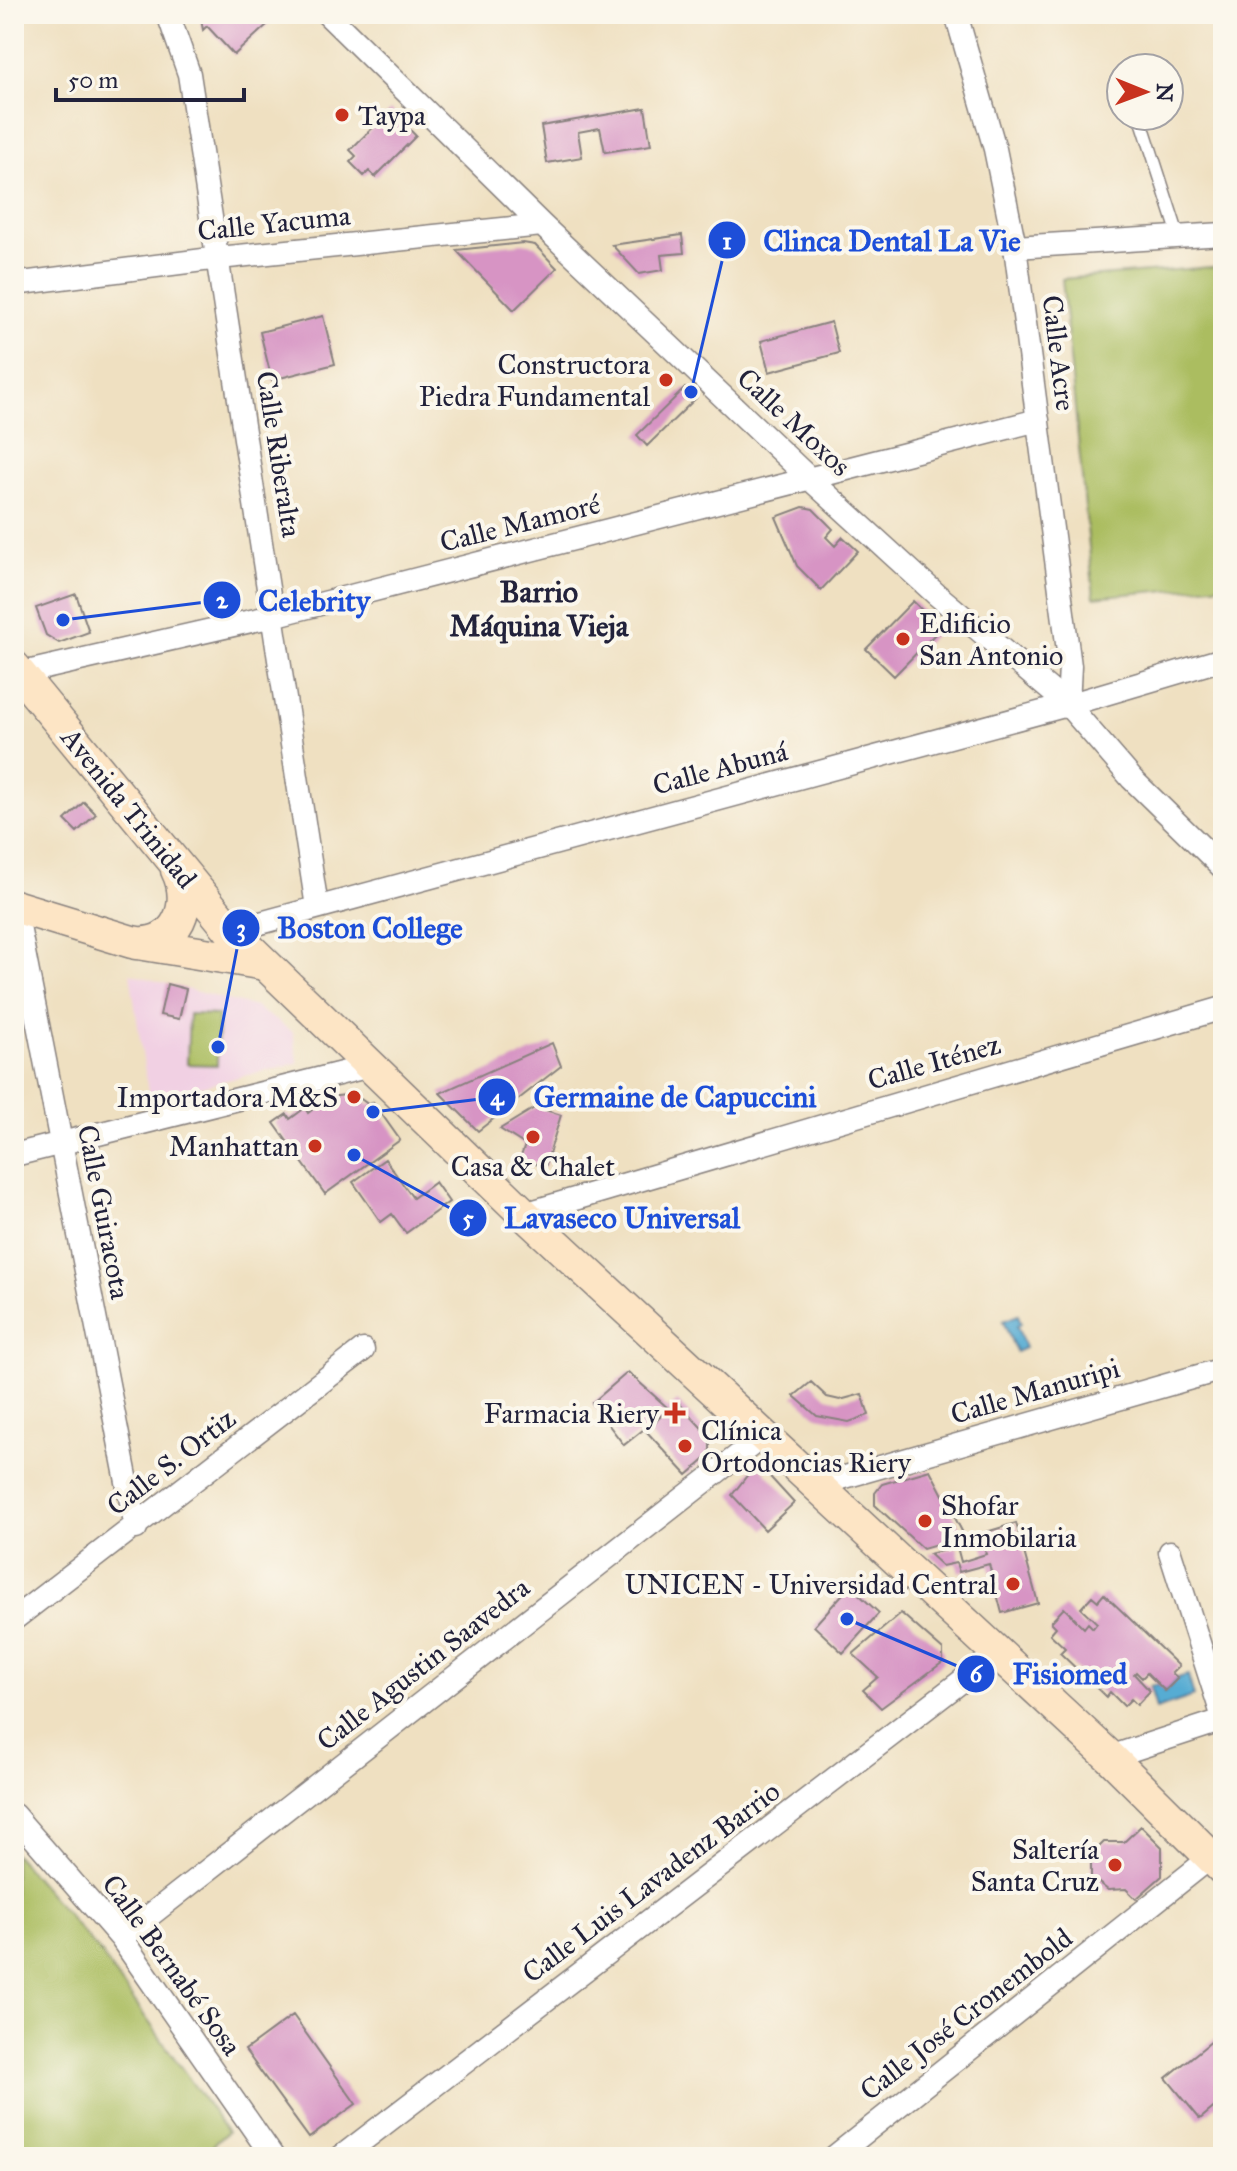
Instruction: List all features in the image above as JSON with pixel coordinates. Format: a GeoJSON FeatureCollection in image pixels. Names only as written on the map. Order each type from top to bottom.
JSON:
{"type":"FeatureCollection","features":[{"type":"Feature","properties":{"kind":"main road","name":"Avenida Trinidad"},"geometry":{"type":"LineString","coordinates":[[16,672],[231,931],[524,1214],[1110,1757],[1216,1864]]}},
{"type":"Feature","properties":{"kind":"main road"},"geometry":{"type":"LineString","coordinates":[[132,942],[156,942],[177,924],[184,890],[174,863]]}},
{"type":"Feature","properties":{"kind":"main road"},"geometry":{"type":"LineString","coordinates":[[14,906],[132,942],[265,964]]}},
{"type":"Feature","properties":{"kind":"street","name":"Calle Riberalta"},"geometry":{"type":"LineString","coordinates":[[168,14],[189,74],[317,907]]}},
{"type":"Feature","properties":{"kind":"street","name":"Calle Moxos"},"geometry":{"type":"LineString","coordinates":[[327,14],[542,225],[811,480],[936,594],[1068,705],[1132,779],[1223,868]]}},
{"type":"Feature","properties":{"kind":"street","name":"Calle Acre"},"geometry":{"type":"LineString","coordinates":[[956,14],[995,149],[1015,247],[1070,666],[1068,705]]}},
{"type":"Feature","properties":{"kind":"street","name":"Calle Yacuma"},"geometry":{"type":"LineString","coordinates":[[14,284],[219,258],[542,225]]}},
{"type":"Feature","properties":{"kind":"street"},"geometry":{"type":"LineString","coordinates":[[1015,247],[1223,234]]}},
{"type":"Feature","properties":{"kind":"street","name":"Calle Mamoré"},"geometry":{"type":"LineString","coordinates":[[16,672],[273,616],[1038,420]]}},
{"type":"Feature","properties":{"kind":"street","name":"Calle Abuná"},"geometry":{"type":"LineString","coordinates":[[231,931],[1068,705],[1223,659]]}},
{"type":"Feature","properties":{"kind":"street","name":"Calle Guiracota"},"geometry":{"type":"LineString","coordinates":[[14,906],[136,1528]]}},
{"type":"Feature","properties":{"kind":"street","name":"Calle Iténez"},"geometry":{"type":"LineString","coordinates":[[524,1214],[1223,1008]]}},
{"type":"Feature","properties":{"kind":"street"},"geometry":{"type":"LineString","coordinates":[[14,1155],[60,1146],[370,1066]]}},
{"type":"Feature","properties":{"kind":"street","name":"Calle S. Ortiz"},"geometry":{"type":"LineString","coordinates":[[14,1619],[136,1528],[363,1350]]}},
{"type":"Feature","properties":{"kind":"street","name":"Calle Manuripi"},"geometry":{"type":"LineString","coordinates":[[817,1485],[1223,1369]]}},
{"type":"Feature","properties":{"kind":"street","name":"Calle Agustin Saavedra"},"geometry":{"type":"LineString","coordinates":[[121,1938],[763,1436]]}},
{"type":"Feature","properties":{"kind":"street"},"geometry":{"type":"LineString","coordinates":[[1110,1757],[1223,1719],[1170,1552]]}},
{"type":"Feature","properties":{"kind":"street","name":"Calle Luis Lavadenz Barrio"},"geometry":{"type":"LineString","coordinates":[[341,2157],[997,1654]]}},
{"type":"Feature","properties":{"kind":"street","name":"Calle Bernabé Sosa"},"geometry":{"type":"LineString","coordinates":[[14,1815],[121,1938],[273,2157]]}},
{"type":"Feature","properties":{"kind":"street","name":"Calle José Cronembold"},"geometry":{"type":"LineString","coordinates":[[834,2157],[1216,1864]]}},
{"type":"Feature","properties":{"kind":"lane"},"geometry":{"type":"LineString","coordinates":[[1145,132],[1179,237]]}},
{"type":"Feature","properties":{"kind":"shaded area"},"geometry":{"type":"Polygon","coordinates":[[[130,973],[167,984],[160,1015],[179,1019],[186,989],[255,1007],[293,1032],[298,1063],[149,1099],[130,973]]]}},
{"type":"Feature","properties":{"kind":"green space"},"geometry":{"type":"Polygon","coordinates":[[[1223,266],[1223,585],[1094,597],[1062,279],[1223,266]]]}},
{"type":"Feature","properties":{"kind":"green space"},"geometry":{"type":"Polygon","coordinates":[[[189,1014],[218,1015],[217,1065],[187,1064],[189,1014]]]}},
{"type":"Feature","properties":{"kind":"green space"},"geometry":{"type":"Polygon","coordinates":[[[14,1853],[97,1949],[227,2132],[200,2157],[14,2157],[14,1853]]]}},
{"type":"Feature","properties":{"kind":"water"},"geometry":{"type":"Polygon","coordinates":[[[1018,1315],[1021,1324],[1017,1326],[1025,1348],[1016,1352],[1003,1321],[1018,1315]]]}},
{"type":"Feature","properties":{"kind":"water"},"geometry":{"type":"Polygon","coordinates":[[[1188,1675],[1194,1696],[1156,1709],[1150,1686],[1158,1684],[1165,1691],[1178,1678],[1188,1675]]]}},
{"type":"Feature","properties":{"kind":"building"},"geometry":{"type":"Polygon","coordinates":[[[200,14],[279,14],[234,55],[207,26],[203,30],[200,14]]]}},
{"type":"Feature","properties":{"kind":"building"},"geometry":{"type":"Polygon","coordinates":[[[645,108],[651,145],[605,152],[600,128],[578,132],[582,157],[547,163],[541,126],[645,108]]]}},
{"type":"Feature","properties":{"kind":"building"},"geometry":{"type":"Polygon","coordinates":[[[391,110],[416,136],[375,177],[369,171],[364,176],[350,162],[356,156],[350,150],[391,110]]]}},
{"type":"Feature","properties":{"kind":"building"},"geometry":{"type":"Polygon","coordinates":[[[682,235],[684,253],[661,255],[663,270],[639,274],[612,245],[682,235]]]}},
{"type":"Feature","properties":{"kind":"building"},"geometry":{"type":"Polygon","coordinates":[[[523,243],[535,245],[557,268],[514,310],[456,250],[523,243]]]}},
{"type":"Feature","properties":{"kind":"building"},"geometry":{"type":"Polygon","coordinates":[[[323,316],[335,364],[272,380],[260,332],[323,316]]]}},
{"type":"Feature","properties":{"kind":"building"},"geometry":{"type":"Polygon","coordinates":[[[831,322],[839,353],[769,372],[761,341],[831,322]]]}},
{"type":"Feature","properties":{"kind":"building"},"geometry":{"type":"Polygon","coordinates":[[[685,388],[696,398],[647,446],[637,435],[685,388]]]}},
{"type":"Feature","properties":{"kind":"building"},"geometry":{"type":"Polygon","coordinates":[[[803,507],[813,509],[833,529],[826,537],[835,546],[843,537],[858,551],[821,590],[797,566],[776,517],[803,507]]]}},
{"type":"Feature","properties":{"kind":"building"},"geometry":{"type":"Polygon","coordinates":[[[76,594],[89,632],[59,643],[46,635],[36,608],[76,594]]]}},
{"type":"Feature","properties":{"kind":"building","name":"Edificio San Antonio"},"geometry":{"type":"Polygon","coordinates":[[[913,601],[940,629],[894,676],[866,649],[913,601]]]}},
{"type":"Feature","properties":{"kind":"building"},"geometry":{"type":"Polygon","coordinates":[[[84,802],[96,814],[77,832],[65,820],[84,802]]]}},
{"type":"Feature","properties":{"kind":"building"},"geometry":{"type":"Polygon","coordinates":[[[167,984],[186,989],[179,1019],[160,1015],[167,984]]]}},
{"type":"Feature","properties":{"kind":"building"},"geometry":{"type":"Polygon","coordinates":[[[552,1043],[561,1066],[478,1131],[440,1093],[552,1043]]]}},
{"type":"Feature","properties":{"kind":"building"},"geometry":{"type":"Polygon","coordinates":[[[354,1094],[369,1105],[373,1102],[400,1140],[325,1194],[274,1123],[287,1114],[290,1119],[305,1108],[308,1113],[329,1097],[354,1094]]]}},
{"type":"Feature","properties":{"kind":"building","name":"Casa & Chalet"},"geometry":{"type":"Polygon","coordinates":[[[536,1107],[561,1115],[545,1167],[520,1159],[525,1145],[500,1129],[536,1107]]]}},
{"type":"Feature","properties":{"kind":"building"},"geometry":{"type":"Polygon","coordinates":[[[385,1159],[413,1198],[435,1182],[449,1202],[406,1233],[392,1214],[381,1222],[353,1182],[385,1159]]]}},
{"type":"Feature","properties":{"kind":"building"},"geometry":{"type":"Polygon","coordinates":[[[628,1372],[669,1409],[677,1401],[710,1437],[710,1455],[687,1475],[646,1431],[663,1414],[624,1445],[592,1403],[628,1372]]]}},
{"type":"Feature","properties":{"kind":"building"},"geometry":{"type":"Polygon","coordinates":[[[811,1382],[827,1397],[840,1400],[862,1394],[869,1415],[849,1422],[817,1416],[794,1396],[811,1382]]]}},
{"type":"Feature","properties":{"kind":"building"},"geometry":{"type":"Polygon","coordinates":[[[753,1468],[762,1468],[794,1503],[765,1530],[732,1495],[753,1468]]]}},
{"type":"Feature","properties":{"kind":"building","name":"Shofar Inmobilaria"},"geometry":{"type":"Polygon","coordinates":[[[930,1470],[965,1537],[923,1549],[875,1505],[875,1493],[882,1484],[930,1470]]]}},
{"type":"Feature","properties":{"kind":"building","name":"UNICEN - Universidad Central"},"geometry":{"type":"Polygon","coordinates":[[[1016,1523],[1038,1603],[1002,1613],[989,1564],[959,1572],[956,1563],[942,1566],[929,1554],[957,1547],[961,1562],[986,1554],[980,1534],[1016,1523]]]}},
{"type":"Feature","properties":{"kind":"building"},"geometry":{"type":"Polygon","coordinates":[[[850,1586],[879,1613],[843,1653],[814,1626],[850,1586]]]}},
{"type":"Feature","properties":{"kind":"building"},"geometry":{"type":"Polygon","coordinates":[[[1104,1594],[1179,1666],[1172,1673],[1178,1678],[1165,1691],[1147,1673],[1142,1678],[1136,1672],[1134,1674],[1150,1691],[1137,1705],[1131,1699],[1124,1706],[1110,1692],[1106,1697],[1060,1653],[1065,1648],[1050,1634],[1056,1627],[1051,1622],[1064,1608],[1084,1628],[1088,1623],[1093,1628],[1097,1623],[1081,1608],[1092,1596],[1098,1601],[1104,1594]]]}},
{"type":"Feature","properties":{"kind":"building"},"geometry":{"type":"Polygon","coordinates":[[[901,1613],[943,1650],[943,1662],[881,1708],[863,1690],[878,1677],[853,1654],[901,1613]]]}},
{"type":"Feature","properties":{"kind":"building"},"geometry":{"type":"Polygon","coordinates":[[[1141,1826],[1162,1847],[1162,1876],[1136,1899],[1126,1889],[1108,1890],[1091,1877],[1091,1855],[1104,1842],[1124,1842],[1141,1826]]]}},
{"type":"Feature","properties":{"kind":"building"},"geometry":{"type":"Polygon","coordinates":[[[293,2015],[356,2104],[309,2138],[245,2050],[293,2015]]]}},
{"type":"Feature","properties":{"kind":"building"},"geometry":{"type":"Polygon","coordinates":[[[1223,2032],[1223,2100],[1200,2119],[1166,2078],[1223,2032]]]}},
{"type":"Feature","properties":{"kind":"place","name":"Taypa"},"geometry":{"type":"Point","coordinates":[342,115]}},
{"type":"Feature","properties":{"kind":"place","name":"Constructora Piedra Fundamental"},"geometry":{"type":"Point","coordinates":[666,380]}},
{"type":"Feature","properties":{"kind":"place","name":"Clinca Dental La Vie"},"geometry":{"type":"Point","coordinates":[691,392]}},
{"type":"Feature","properties":{"kind":"place","name":"Celebrity"},"geometry":{"type":"Point","coordinates":[63,620]}},
{"type":"Feature","properties":{"kind":"place","name":"Edificio San Antonio"},"geometry":{"type":"Point","coordinates":[903,639]}},
{"type":"Feature","properties":{"kind":"place","name":"Boston College"},"geometry":{"type":"Point","coordinates":[218,1047]}},
{"type":"Feature","properties":{"kind":"place","name":"Importadora M&S"},"geometry":{"type":"Point","coordinates":[354,1097]}},
{"type":"Feature","properties":{"kind":"place","name":"Germaine de Capuccini"},"geometry":{"type":"Point","coordinates":[373,1112]}},
{"type":"Feature","properties":{"kind":"place","name":"Casa & Chalet"},"geometry":{"type":"Point","coordinates":[533,1137]}},
{"type":"Feature","properties":{"kind":"place","name":"Manhattan"},"geometry":{"type":"Point","coordinates":[315,1146]}},
{"type":"Feature","properties":{"kind":"place","name":"Lavaseco Universal"},"geometry":{"type":"Point","coordinates":[354,1155]}},
{"type":"Feature","properties":{"kind":"place","name":"Farmacia Riery"},"geometry":{"type":"Point","coordinates":[675,1413]}},
{"type":"Feature","properties":{"kind":"place","name":"Clínica Ortodoncias Riery"},"geometry":{"type":"Point","coordinates":[685,1446]}},
{"type":"Feature","properties":{"kind":"place","name":"Shofar Inmobilaria"},"geometry":{"type":"Point","coordinates":[925,1521]}},
{"type":"Feature","properties":{"kind":"place","name":"UNICEN - Universidad Central"},"geometry":{"type":"Point","coordinates":[1013,1584]}},
{"type":"Feature","properties":{"kind":"place","name":"Fisiomed"},"geometry":{"type":"Point","coordinates":[847,1619]}},
{"type":"Feature","properties":{"kind":"place","name":"Saltería Santa Cruz"},"geometry":{"type":"Point","coordinates":[1115,1865]}},
{"type":"Feature","properties":{"kind":"district","name":"Barrio Máquina Vieja"},"geometry":{"type":"Point","coordinates":[539,609]}}]}
